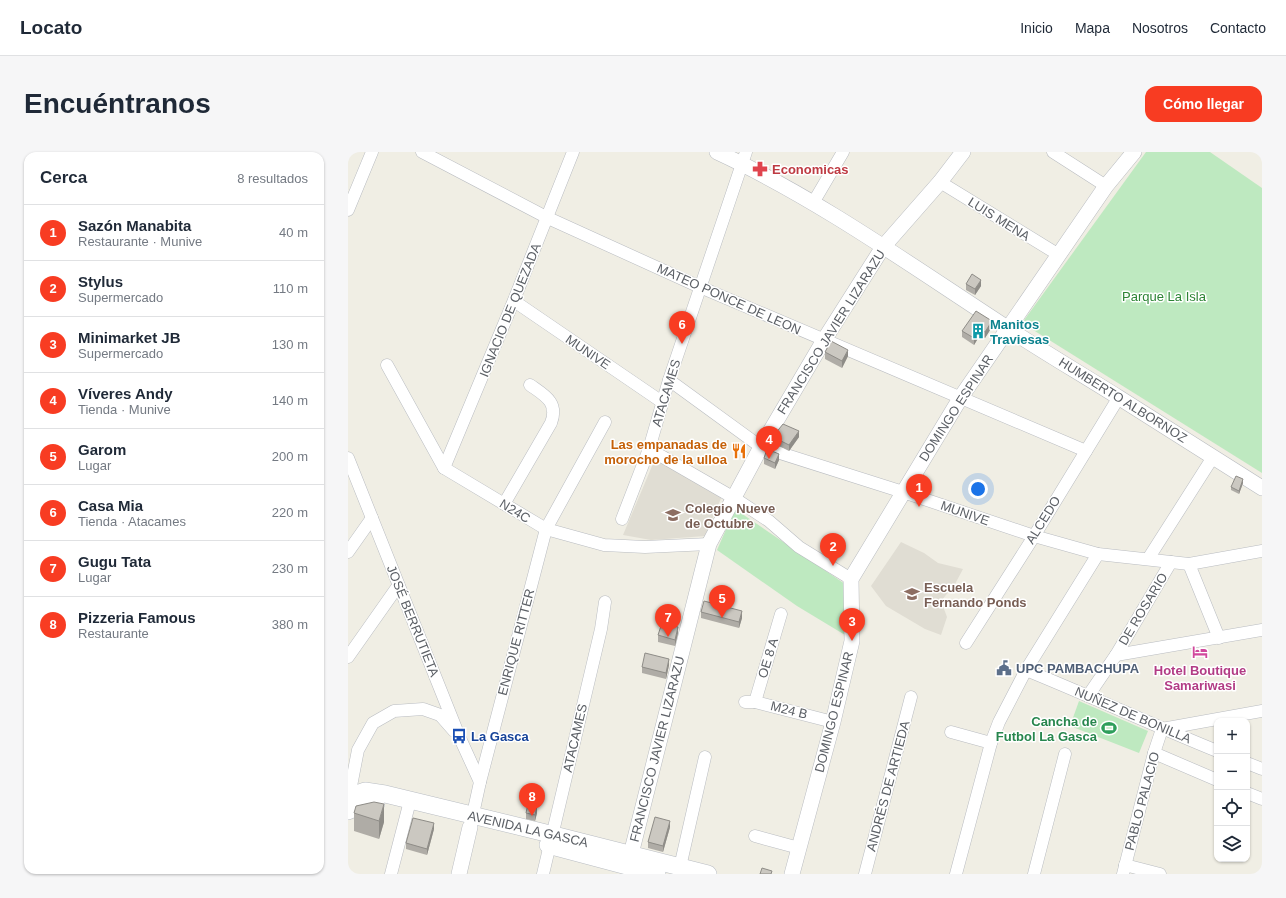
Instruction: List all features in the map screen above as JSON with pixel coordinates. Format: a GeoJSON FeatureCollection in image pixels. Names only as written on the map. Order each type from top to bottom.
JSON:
{"type":"FeatureCollection","features":[{"type":"Feature","properties":{"kind":"main road","name":"AVENIDA LA GASCA"},"geometry":{"type":"LineString","coordinates":[[352,790],[385,794],[409,806],[551,840],[657,874]]}},
{"type":"Feature","properties":{"kind":"main road","name":"AVENIDA LA GASCA"},"geometry":{"type":"LineString","coordinates":[[348,811],[365,804],[409,806]]}},
{"type":"Feature","properties":{"kind":"main road","name":"AVENIDA LA GASCA"},"geometry":{"type":"LineString","coordinates":[[628,865],[680,867],[708,874]]}},
{"type":"Feature","properties":{"kind":"street"},"geometry":{"type":"LineString","coordinates":[[348,210],[372,152]]}},
{"type":"Feature","properties":{"kind":"street","name":"MATEO PONCE DE LEON"},"geometry":{"type":"LineString","coordinates":[[422,152],[548,218],[700,287],[1086,451]]}},
{"type":"Feature","properties":{"kind":"street","name":"IGNACIO DE QUEZADA"},"geometry":{"type":"LineString","coordinates":[[444,468],[574,152]]}},
{"type":"Feature","properties":{"kind":"street","name":"HUMBERTO ALBORNOZ"},"geometry":{"type":"LineString","coordinates":[[717,152],[744,158],[813,204],[1262,488]]}},
{"type":"Feature","properties":{"kind":"street"},"geometry":{"type":"LineString","coordinates":[[813,204],[843,152]]}},
{"type":"Feature","properties":{"kind":"street","name":"FRANCISCO JAVIER LIZARAZU"},"geometry":{"type":"LineString","coordinates":[[628,865],[709,544],[761,447],[824,340],[883,247],[940,182],[963,152]]}},
{"type":"Feature","properties":{"kind":"street"},"geometry":{"type":"LineString","coordinates":[[1053,152],[1106,186]]}},
{"type":"Feature","properties":{"kind":"street","name":"DOMINGO ESPINAR"},"geometry":{"type":"LineString","coordinates":[[792,874],[833,722],[852,641],[851,579],[961,397],[1106,186],[1134,152]]}},
{"type":"Feature","properties":{"kind":"street","name":"ATACAMES"},"geometry":{"type":"LineString","coordinates":[[622,519],[649,448],[669,380],[744,158]]}},
{"type":"Feature","properties":{"kind":"street","name":"LUIS MENA"},"geometry":{"type":"LineString","coordinates":[[940,182],[1059,256]]}},
{"type":"Feature","properties":{"kind":"street","name":"MUNIVE"},"geometry":{"type":"LineString","coordinates":[[514,301],[662,402]]}},
{"type":"Feature","properties":{"kind":"street"},"geometry":{"type":"LineString","coordinates":[[387,365],[444,468]]}},
{"type":"Feature","properties":{"kind":"street","name":"MUNIVE"},"geometry":{"type":"LineString","coordinates":[[669,380],[761,447],[903,492],[1034,536],[1098,554],[1189,564],[1262,551]]}},
{"type":"Feature","properties":{"kind":"street"},"geometry":{"type":"LineString","coordinates":[[504,504],[551,423],[553,416],[553,410],[548,398],[530,385]]}},
{"type":"Feature","properties":{"kind":"street","name":"ALCEDO"},"geometry":{"type":"LineString","coordinates":[[966,643],[1034,536],[1118,397]]}},
{"type":"Feature","properties":{"kind":"street","name":"ENRIQUE RITTER"},"geometry":{"type":"LineString","coordinates":[[459,874],[480,782],[546,529],[604,422]]}},
{"type":"Feature","properties":{"kind":"street"},"geometry":{"type":"LineString","coordinates":[[649,448],[770,521],[799,547],[851,579]]}},
{"type":"Feature","properties":{"kind":"street","name":"DE ROSARIO"},"geometry":{"type":"LineString","coordinates":[[1148,559],[1212,457]]}},
{"type":"Feature","properties":{"kind":"street","name":"JOSÉ BERRUTIETA"},"geometry":{"type":"LineString","coordinates":[[348,458],[459,736],[480,782]]}},
{"type":"Feature","properties":{"kind":"street","name":"N24C"},"geometry":{"type":"LineString","coordinates":[[444,468],[546,529],[604,545],[645,547],[709,544]]}},
{"type":"Feature","properties":{"kind":"street"},"geometry":{"type":"LineString","coordinates":[[348,552],[372,518]]}},
{"type":"Feature","properties":{"kind":"street"},"geometry":{"type":"LineString","coordinates":[[956,874],[990,743],[999,722],[1026,670],[1098,554]]}},
{"type":"Feature","properties":{"kind":"street","name":"DE ROSARIO"},"geometry":{"type":"LineString","coordinates":[[1088,696],[1116,655],[1172,562]]}},
{"type":"Feature","properties":{"kind":"street"},"geometry":{"type":"LineString","coordinates":[[1189,564],[1219,638]]}},
{"type":"Feature","properties":{"kind":"street"},"geometry":{"type":"LineString","coordinates":[[348,657],[398,586]]}},
{"type":"Feature","properties":{"kind":"street","name":"ATACAMES"},"geometry":{"type":"LineString","coordinates":[[543,874],[601,629],[605,602]]}},
{"type":"Feature","properties":{"kind":"street","name":"OE 8 A"},"geometry":{"type":"LineString","coordinates":[[750,702],[781,614]]}},
{"type":"Feature","properties":{"kind":"street"},"geometry":{"type":"LineString","coordinates":[[1116,655],[1262,630]]}},
{"type":"Feature","properties":{"kind":"street","name":"NUÑEZ DE BONILLA"},"geometry":{"type":"LineString","coordinates":[[1026,670],[1214,750]]}},
{"type":"Feature","properties":{"kind":"street","name":"ANDRÉS DE ARTIEDA"},"geometry":{"type":"LineString","coordinates":[[865,874],[911,698]]}},
{"type":"Feature","properties":{"kind":"street","name":"M24 B"},"geometry":{"type":"LineString","coordinates":[[750,702],[833,722]]}},
{"type":"Feature","properties":{"kind":"street"},"geometry":{"type":"LineString","coordinates":[[352,790],[358,750],[373,723],[394,711],[423,709],[440,715],[459,736]]}},
{"type":"Feature","properties":{"kind":"street"},"geometry":{"type":"LineString","coordinates":[[1162,729],[1262,710]]}},
{"type":"Feature","properties":{"kind":"street","name":"PABLO PALACIO"},"geometry":{"type":"LineString","coordinates":[[1124,869],[1154,753],[1162,729]]}},
{"type":"Feature","properties":{"kind":"street"},"geometry":{"type":"LineString","coordinates":[[951,732],[990,743]]}},
{"type":"Feature","properties":{"kind":"street"},"geometry":{"type":"LineString","coordinates":[[1154,753],[1214,779]]}},
{"type":"Feature","properties":{"kind":"street"},"geometry":{"type":"LineString","coordinates":[[1034,874],[1065,754]]}},
{"type":"Feature","properties":{"kind":"street"},"geometry":{"type":"LineString","coordinates":[[680,867],[705,757]]}},
{"type":"Feature","properties":{"kind":"street"},"geometry":{"type":"LineString","coordinates":[[1250,764],[1262,769]]}},
{"type":"Feature","properties":{"kind":"street"},"geometry":{"type":"LineString","coordinates":[[1250,794],[1262,799]]}},
{"type":"Feature","properties":{"kind":"street"},"geometry":{"type":"LineString","coordinates":[[391,874],[409,806]]}},
{"type":"Feature","properties":{"kind":"street"},"geometry":{"type":"LineString","coordinates":[[755,836],[799,848]]}},
{"type":"Feature","properties":{"kind":"street"},"geometry":{"type":"LineString","coordinates":[[1124,869],[1160,874]]}},
{"type":"Feature","properties":{"kind":"shaded area","name":"Colegio Nueve de Octubre"},"geometry":{"type":"Polygon","coordinates":[[[655,459],[722,496],[705,536],[651,540],[623,535],[655,459]]]}},
{"type":"Feature","properties":{"kind":"shaded area","name":"Escuela Fernando Ponds"},"geometry":{"type":"Polygon","coordinates":[[[901,542],[924,553],[938,563],[963,569],[955,584],[941,601],[947,617],[941,635],[925,629],[886,606],[871,586],[901,542]]]}},
{"type":"Feature","properties":{"kind":"green space","name":"Parque La Isla"},"geometry":{"type":"Polygon","coordinates":[[[1146,152],[1210,152],[1262,188],[1262,473],[1022,323],[1146,152]]]}},
{"type":"Feature","properties":{"kind":"green space"},"geometry":{"type":"Polygon","coordinates":[[[735,509],[845,584],[845,635],[797,606],[717,550],[735,509]]]}},
{"type":"Feature","properties":{"kind":"green space","name":"Cancha de Futbol La Gasca"},"geometry":{"type":"Polygon","coordinates":[[[1079,701],[1148,731],[1139,753],[1070,726],[1079,701]]]}},
{"type":"Feature","properties":{"kind":"building"},"geometry":{"type":"Polygon","coordinates":[[[972,274],[981,280],[975,289],[966,284],[972,274]]]}},
{"type":"Feature","properties":{"kind":"building"},"geometry":{"type":"Polygon","coordinates":[[[976,311],[992,321],[985,332],[980,329],[974,338],[962,331],[976,311]]]}},
{"type":"Feature","properties":{"kind":"building"},"geometry":{"type":"Polygon","coordinates":[[[831,341],[848,350],[842,361],[825,352],[831,341]]]}},
{"type":"Feature","properties":{"kind":"building"},"geometry":{"type":"Polygon","coordinates":[[[783,424],[799,431],[789,445],[775,438],[775,434],[783,424]]]}},
{"type":"Feature","properties":{"kind":"building"},"geometry":{"type":"Polygon","coordinates":[[[767,449],[779,454],[775,463],[764,458],[767,449]]]}},
{"type":"Feature","properties":{"kind":"building"},"geometry":{"type":"Polygon","coordinates":[[[1236,476],[1243,479],[1239,491],[1231,487],[1236,476]]]}},
{"type":"Feature","properties":{"kind":"building"},"geometry":{"type":"Polygon","coordinates":[[[704,601],[742,611],[739,622],[701,612],[704,601]]]}},
{"type":"Feature","properties":{"kind":"building"},"geometry":{"type":"Polygon","coordinates":[[[662,623],[678,627],[675,640],[658,635],[662,623]]]}},
{"type":"Feature","properties":{"kind":"building"},"geometry":{"type":"Polygon","coordinates":[[[645,653],[669,659],[666,673],[642,667],[645,653]]]}},
{"type":"Feature","properties":{"kind":"building"},"geometry":{"type":"Polygon","coordinates":[[[374,802],[384,804],[379,821],[354,813],[356,806],[374,802]]]}},
{"type":"Feature","properties":{"kind":"building"},"geometry":{"type":"Polygon","coordinates":[[[528,804],[537,806],[535,815],[526,813],[528,804]]]}},
{"type":"Feature","properties":{"kind":"building"},"geometry":{"type":"Polygon","coordinates":[[[655,817],[670,821],[663,846],[648,842],[655,817]]]}},
{"type":"Feature","properties":{"kind":"building"},"geometry":{"type":"Polygon","coordinates":[[[413,818],[434,823],[427,849],[406,843],[413,818]]]}},
{"type":"Feature","properties":{"kind":"building"},"geometry":{"type":"Polygon","coordinates":[[[762,868],[772,871],[771,874],[760,874],[762,868]]]}},
{"type":"Feature","properties":{"kind":"place","name":"Economicas"},"geometry":{"type":"Point","coordinates":[760,169]}},
{"type":"Feature","properties":{"kind":"place","name":"Manitos Traviesas"},"geometry":{"type":"Point","coordinates":[978,331]}},
{"type":"Feature","properties":{"kind":"place","name":"Casa Mia"},"geometry":{"type":"Point","coordinates":[682,344]}},
{"type":"Feature","properties":{"kind":"place","name":"Las empanadas de morocho de la ulloa"},"geometry":{"type":"Point","coordinates":[739,451]}},
{"type":"Feature","properties":{"kind":"place","name":"Víveres Andy"},"geometry":{"type":"Point","coordinates":[769,459]}},
{"type":"Feature","properties":{"kind":"place","name":"Sazón Manabita"},"geometry":{"type":"Point","coordinates":[919,507]}},
{"type":"Feature","properties":{"kind":"place","name":"Colegio Nueve de Octubre"},"geometry":{"type":"Point","coordinates":[673,515]}},
{"type":"Feature","properties":{"kind":"place","name":"Stylus"},"geometry":{"type":"Point","coordinates":[833,566]}},
{"type":"Feature","properties":{"kind":"place","name":"Escuela Fernando Ponds"},"geometry":{"type":"Point","coordinates":[912,594]}},
{"type":"Feature","properties":{"kind":"place","name":"Garom"},"geometry":{"type":"Point","coordinates":[722,618]}},
{"type":"Feature","properties":{"kind":"place","name":"Gugu Tata"},"geometry":{"type":"Point","coordinates":[668,637]}},
{"type":"Feature","properties":{"kind":"place","name":"Minimarket JB"},"geometry":{"type":"Point","coordinates":[852,641]}},
{"type":"Feature","properties":{"kind":"place","name":"Hotel Boutique Samariwasi"},"geometry":{"type":"Point","coordinates":[1200,652]}},
{"type":"Feature","properties":{"kind":"place","name":"UPC PAMBACHUPA"},"geometry":{"type":"Point","coordinates":[1004,668]}},
{"type":"Feature","properties":{"kind":"place","name":"Cancha de Futbol La Gasca"},"geometry":{"type":"Point","coordinates":[1109,728]}},
{"type":"Feature","properties":{"kind":"place","name":"La Gasca"},"geometry":{"type":"Point","coordinates":[459,736]}},
{"type":"Feature","properties":{"kind":"place","name":"Pizzeria Famous"},"geometry":{"type":"Point","coordinates":[532,816]}}]}
